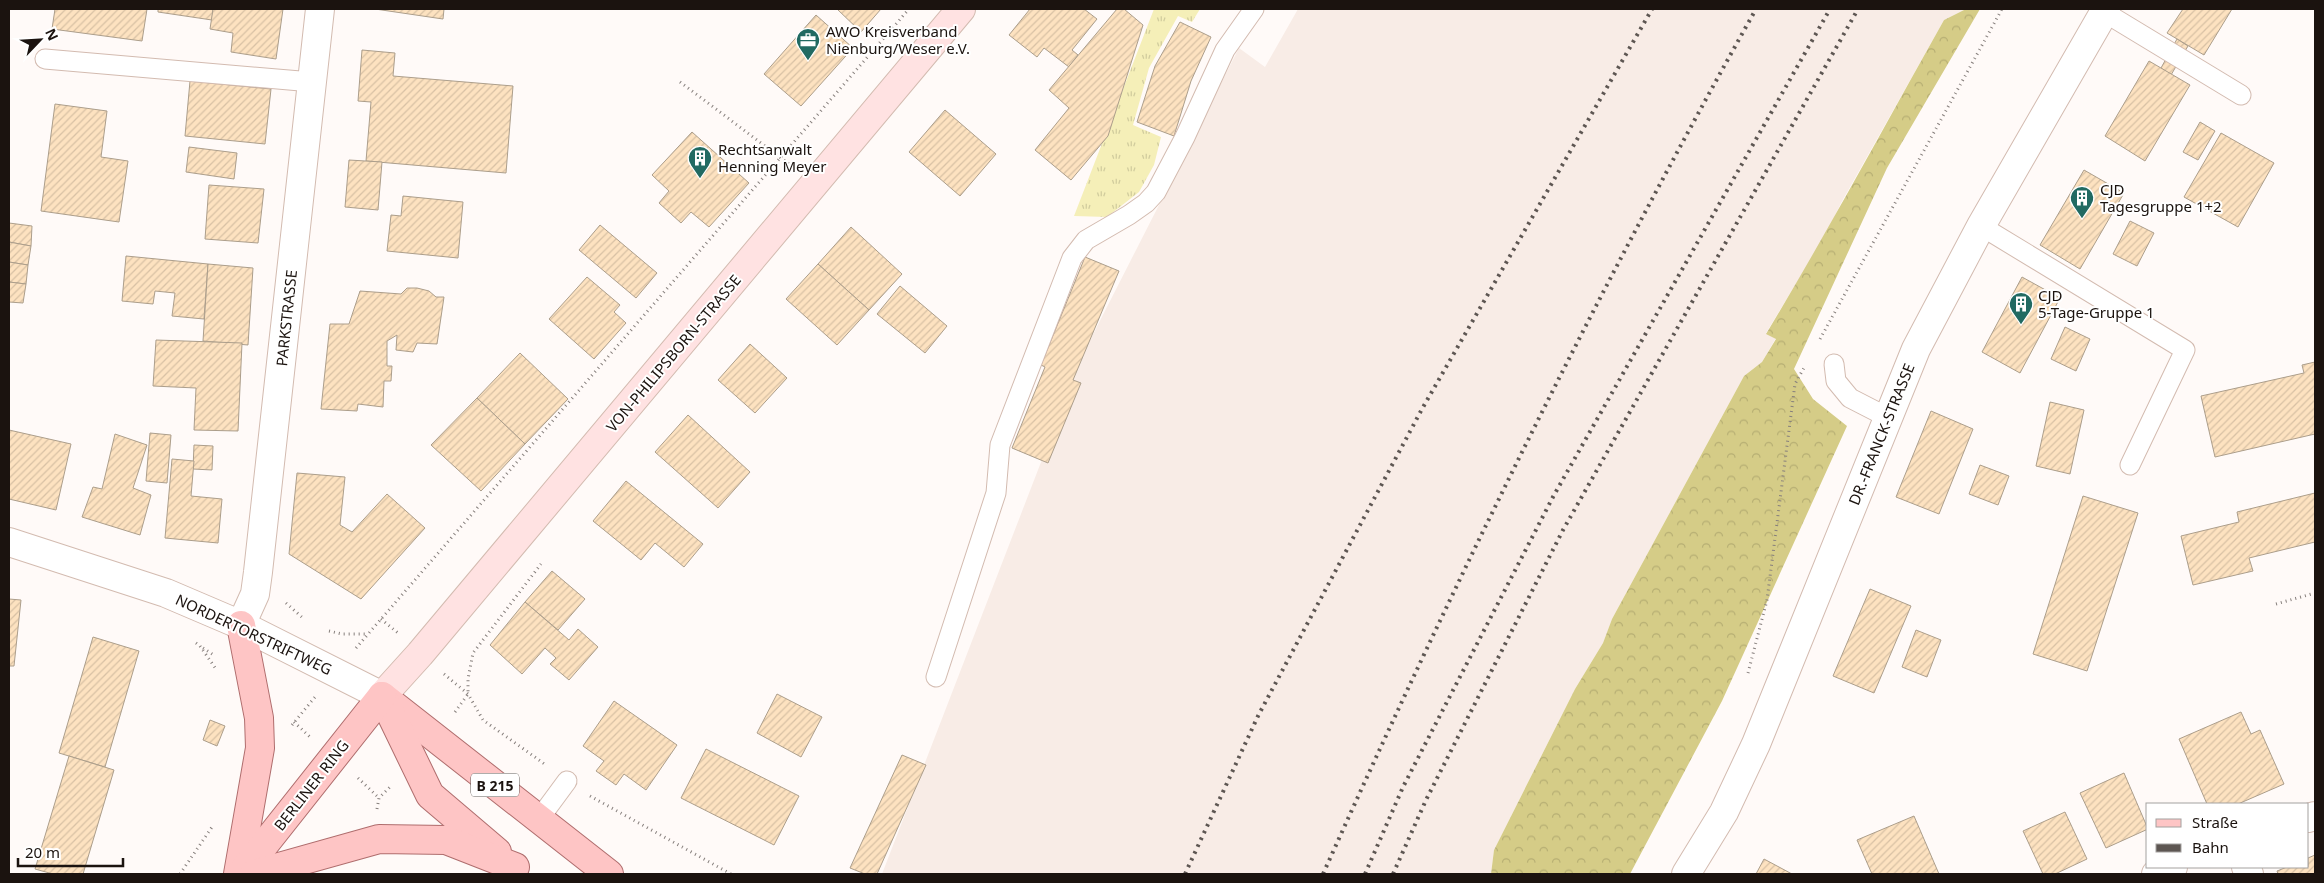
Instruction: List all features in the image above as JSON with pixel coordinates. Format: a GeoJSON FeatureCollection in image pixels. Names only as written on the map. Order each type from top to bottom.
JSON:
{"type":"FeatureCollection","features":[{"type":"Feature","properties":{"kind":"main road","name":"VON-PHILIPSBORN-STRASSE"},"geometry":{"type":"LineString","coordinates":[[382,696],[816,184],[961,9]]}},
{"type":"Feature","properties":{"kind":"main road"},"geometry":{"type":"LineString","coordinates":[[240,874],[260,748],[259,718],[241,625]]}},
{"type":"Feature","properties":{"kind":"main road","name":"B 215"},"geometry":{"type":"LineString","coordinates":[[382,696],[609,874]]}},
{"type":"Feature","properties":{"kind":"main road"},"geometry":{"type":"LineString","coordinates":[[382,696],[430,795],[519,871]]}},
{"type":"Feature","properties":{"kind":"main road","name":"BERLINER RING"},"geometry":{"type":"LineString","coordinates":[[240,874],[382,696]]}},
{"type":"Feature","properties":{"kind":"main road"},"geometry":{"type":"LineString","coordinates":[[254,874],[379,839],[446,840],[519,871]]}},
{"type":"Feature","properties":{"kind":"street","name":"PARKSTRASSE"},"geometry":{"type":"LineString","coordinates":[[241,625],[255,594],[320,9]]}},
{"type":"Feature","properties":{"kind":"street","name":"DR.-FRANCK-STRASSE"},"geometry":{"type":"LineString","coordinates":[[1686,874],[1724,812],[1756,744],[1916,349],[1981,226],[2105,10]]}},
{"type":"Feature","properties":{"kind":"street","name":"NORDERTORSTRIFTWEG"},"geometry":{"type":"LineString","coordinates":[[9,542],[166,594],[241,625],[382,696]]}},
{"type":"Feature","properties":{"kind":"street"},"geometry":{"type":"LineString","coordinates":[[2156,874],[2170,868]]}},
{"type":"Feature","properties":{"kind":"lane"},"geometry":{"type":"LineString","coordinates":[[936,677],[996,493],[1000,445],[1072,258],[1086,240],[1129,215],[1146,203],[1156,192],[1173,161],[1225,50],[1254,9]]}},
{"type":"Feature","properties":{"kind":"lane"},"geometry":{"type":"LineString","coordinates":[[2105,10],[2241,95]]}},
{"type":"Feature","properties":{"kind":"lane"},"geometry":{"type":"LineString","coordinates":[[45,58],[312,82]]}},
{"type":"Feature","properties":{"kind":"lane"},"geometry":{"type":"LineString","coordinates":[[1981,226],[2185,350],[2130,465]]}},
{"type":"Feature","properties":{"kind":"lane"},"geometry":{"type":"LineString","coordinates":[[1834,364],[1836,381],[1850,398],[1887,417]]}},
{"type":"Feature","properties":{"kind":"lane"},"geometry":{"type":"LineString","coordinates":[[539,820],[567,781]]}},
{"type":"Feature","properties":{"kind":"path"},"geometry":{"type":"LineString","coordinates":[[323,630],[342,634],[368,634],[910,9]]}},
{"type":"Feature","properties":{"kind":"path"},"geometry":{"type":"LineString","coordinates":[[1815,347],[2002,9]]}},
{"type":"Feature","properties":{"kind":"path"},"geometry":{"type":"LineString","coordinates":[[680,82],[816,184]]}},
{"type":"Feature","properties":{"kind":"path"},"geometry":{"type":"LineString","coordinates":[[1747,676],[1767,600],[1796,384],[1806,364]]}},
{"type":"Feature","properties":{"kind":"path"},"geometry":{"type":"LineString","coordinates":[[255,594],[288,603],[308,622]]}},
{"type":"Feature","properties":{"kind":"path"},"geometry":{"type":"LineString","coordinates":[[2276,604],[2315,594]]}},
{"type":"Feature","properties":{"kind":"path"},"geometry":{"type":"LineString","coordinates":[[193,641],[200,646],[219,674]]}},
{"type":"Feature","properties":{"kind":"shaded area"},"geometry":{"type":"Polygon","coordinates":[[[1298,9],[1966,9],[1944,20],[1841,203],[1825,236],[1766,333],[1776,338],[1762,362],[1744,376],[1612,619],[1603,643],[1575,689],[1494,850],[1491,874],[882,874],[1082,356],[1239,48],[1265,67],[1298,9]]]}},
{"type":"Feature","properties":{"kind":"green space"},"geometry":{"type":"Polygon","coordinates":[[[1154,9],[1200,9],[1192,22],[1178,16],[1149,68],[1133,125],[1161,137],[1154,165],[1139,192],[1107,217],[1074,216],[1154,9]]]}},
{"type":"Feature","properties":{"kind":"green space"},"geometry":{"type":"Polygon","coordinates":[[[1966,9],[1980,9],[1887,168],[1794,369],[1813,399],[1847,426],[1722,701],[1630,874],[1491,874],[1494,850],[1575,689],[1603,643],[1612,619],[1744,376],[1762,362],[1776,339],[1766,334],[1944,20],[1966,9]]]}},
{"type":"Feature","properties":{"kind":"building"},"geometry":{"type":"Polygon","coordinates":[[[55,9],[147,9],[142,41],[52,29],[55,9]]]}},
{"type":"Feature","properties":{"kind":"building"},"geometry":{"type":"Polygon","coordinates":[[[158,9],[213,9],[212,20],[158,12],[158,9]]]}},
{"type":"Feature","properties":{"kind":"building"},"geometry":{"type":"Polygon","coordinates":[[[213,9],[283,9],[276,59],[231,52],[233,33],[210,29],[213,9]]]}},
{"type":"Feature","properties":{"kind":"building"},"geometry":{"type":"Polygon","coordinates":[[[375,9],[444,9],[443,19],[375,9]]]}},
{"type":"Feature","properties":{"kind":"building"},"geometry":{"type":"Polygon","coordinates":[[[837,9],[881,9],[861,32],[837,9]]]}},
{"type":"Feature","properties":{"kind":"building"},"geometry":{"type":"Polygon","coordinates":[[[1030,9],[1084,9],[1097,19],[1072,50],[1078,55],[1069,67],[1044,48],[1037,57],[1009,35],[1030,9]]]}},
{"type":"Feature","properties":{"kind":"building"},"geometry":{"type":"Polygon","coordinates":[[[1117,9],[1124,9],[1143,25],[1108,136],[1071,180],[1035,150],[1069,108],[1049,90],[1117,9]]]}},
{"type":"Feature","properties":{"kind":"building"},"geometry":{"type":"Polygon","coordinates":[[[2183,9],[2232,9],[2204,55],[2167,33],[2183,9]]]}},
{"type":"Feature","properties":{"kind":"building"},"geometry":{"type":"Polygon","coordinates":[[[816,15],[853,48],[801,106],[764,74],[816,15]]]}},
{"type":"Feature","properties":{"kind":"building"},"geometry":{"type":"Polygon","coordinates":[[[1180,22],[1211,37],[1191,81],[1174,136],[1137,122],[1155,66],[1180,22]]]}},
{"type":"Feature","properties":{"kind":"building"},"geometry":{"type":"Polygon","coordinates":[[[2177,39],[2188,46],[2171,75],[2161,68],[2177,39]]]}},
{"type":"Feature","properties":{"kind":"building"},"geometry":{"type":"Polygon","coordinates":[[[362,50],[395,53],[393,76],[513,86],[506,173],[366,161],[371,102],[358,101],[362,50]]]}},
{"type":"Feature","properties":{"kind":"building"},"geometry":{"type":"Polygon","coordinates":[[[2149,61],[2190,85],[2145,161],[2105,136],[2149,61]]]}},
{"type":"Feature","properties":{"kind":"building"},"geometry":{"type":"Polygon","coordinates":[[[190,81],[271,89],[265,144],[185,136],[190,81]]]}},
{"type":"Feature","properties":{"kind":"building"},"geometry":{"type":"Polygon","coordinates":[[[55,104],[107,111],[101,157],[128,161],[119,222],[41,211],[55,104]]]}},
{"type":"Feature","properties":{"kind":"building"},"geometry":{"type":"Polygon","coordinates":[[[945,110],[996,154],[960,196],[909,152],[945,110]]]}},
{"type":"Feature","properties":{"kind":"building"},"geometry":{"type":"Polygon","coordinates":[[[2200,122],[2215,131],[2198,160],[2183,152],[2200,122]]]}},
{"type":"Feature","properties":{"kind":"building","name":"Rechtsanwalt Henning Meyer"},"geometry":{"type":"Polygon","coordinates":[[[692,132],[749,183],[709,227],[691,212],[681,223],[659,203],[669,191],[652,175],[692,132]]]}},
{"type":"Feature","properties":{"kind":"building"},"geometry":{"type":"Polygon","coordinates":[[[2221,133],[2274,163],[2238,227],[2184,197],[2221,133]]]}},
{"type":"Feature","properties":{"kind":"building"},"geometry":{"type":"Polygon","coordinates":[[[189,147],[237,153],[234,179],[186,172],[189,147]]]}},
{"type":"Feature","properties":{"kind":"building"},"geometry":{"type":"Polygon","coordinates":[[[349,160],[382,162],[378,210],[345,207],[349,160]]]}},
{"type":"Feature","properties":{"kind":"building","name":"CJD Tagesgruppe 1+2"},"geometry":{"type":"Polygon","coordinates":[[[2084,170],[2124,193],[2080,269],[2040,245],[2084,170]]]}},
{"type":"Feature","properties":{"kind":"building"},"geometry":{"type":"Polygon","coordinates":[[[209,185],[264,189],[258,243],[205,239],[209,185]]]}},
{"type":"Feature","properties":{"kind":"building"},"geometry":{"type":"Polygon","coordinates":[[[403,196],[463,202],[458,258],[387,251],[391,215],[401,216],[403,196]]]}},
{"type":"Feature","properties":{"kind":"building"},"geometry":{"type":"Polygon","coordinates":[[[2130,221],[2154,233],[2137,266],[2113,254],[2130,221]]]}},
{"type":"Feature","properties":{"kind":"building"},"geometry":{"type":"Polygon","coordinates":[[[9,223],[32,226],[31,246],[9,242],[9,223]]]}},
{"type":"Feature","properties":{"kind":"building"},"geometry":{"type":"Polygon","coordinates":[[[600,225],[657,273],[636,298],[579,250],[600,225]]]}},
{"type":"Feature","properties":{"kind":"building"},"geometry":{"type":"Polygon","coordinates":[[[851,227],[902,274],[869,310],[818,264],[851,227]]]}},
{"type":"Feature","properties":{"kind":"building"},"geometry":{"type":"Polygon","coordinates":[[[9,242],[31,246],[28,265],[9,262],[9,242]]]}},
{"type":"Feature","properties":{"kind":"building"},"geometry":{"type":"Polygon","coordinates":[[[126,256],[208,264],[204,319],[172,316],[175,293],[155,291],[153,304],[122,301],[126,256]]]}},
{"type":"Feature","properties":{"kind":"building"},"geometry":{"type":"Polygon","coordinates":[[[1085,257],[1119,271],[1073,380],[1081,383],[1048,463],[1012,448],[1045,367],[1041,365],[1085,257]]]}},
{"type":"Feature","properties":{"kind":"building"},"geometry":{"type":"Polygon","coordinates":[[[9,262],[28,265],[26,284],[9,282],[9,262]]]}},
{"type":"Feature","properties":{"kind":"building"},"geometry":{"type":"Polygon","coordinates":[[[208,264],[253,268],[248,345],[203,341],[208,264]]]}},
{"type":"Feature","properties":{"kind":"building"},"geometry":{"type":"Polygon","coordinates":[[[818,264],[869,310],[837,345],[786,299],[818,264]]]}},
{"type":"Feature","properties":{"kind":"building"},"geometry":{"type":"Polygon","coordinates":[[[587,277],[620,305],[614,312],[626,323],[594,359],[549,319],[587,277]]]}},
{"type":"Feature","properties":{"kind":"building","name":"CJD 5-Tage-Gruppe 1"},"geometry":{"type":"Polygon","coordinates":[[[2022,277],[2060,298],[2020,373],[1982,352],[2022,277]]]}},
{"type":"Feature","properties":{"kind":"building"},"geometry":{"type":"Polygon","coordinates":[[[9,282],[26,284],[23,303],[9,302],[9,282]]]}},
{"type":"Feature","properties":{"kind":"building"},"geometry":{"type":"Polygon","coordinates":[[[900,286],[947,326],[925,353],[877,314],[900,286]]]}},
{"type":"Feature","properties":{"kind":"building"},"geometry":{"type":"Polygon","coordinates":[[[407,288],[417,288],[429,291],[436,297],[444,297],[437,344],[417,343],[413,352],[396,350],[397,335],[387,341],[387,366],[392,366],[391,381],[384,381],[383,407],[358,404],[357,411],[321,409],[330,324],[349,324],[360,291],[401,294],[407,288]]]}},
{"type":"Feature","properties":{"kind":"building"},"geometry":{"type":"Polygon","coordinates":[[[2065,327],[2090,339],[2076,371],[2051,359],[2065,327]]]}},
{"type":"Feature","properties":{"kind":"building"},"geometry":{"type":"Polygon","coordinates":[[[156,340],[242,343],[238,431],[194,430],[196,388],[153,386],[156,340]]]}},
{"type":"Feature","properties":{"kind":"building"},"geometry":{"type":"Polygon","coordinates":[[[750,344],[787,378],[755,413],[718,380],[750,344]]]}},
{"type":"Feature","properties":{"kind":"building"},"geometry":{"type":"Polygon","coordinates":[[[520,353],[568,399],[525,444],[477,398],[520,353]]]}},
{"type":"Feature","properties":{"kind":"building"},"geometry":{"type":"Polygon","coordinates":[[[2315,362],[2315,434],[2215,457],[2201,396],[2304,373],[2302,365],[2315,362]]]}},
{"type":"Feature","properties":{"kind":"building"},"geometry":{"type":"Polygon","coordinates":[[[477,398],[525,444],[481,491],[431,445],[477,398]]]}},
{"type":"Feature","properties":{"kind":"building"},"geometry":{"type":"Polygon","coordinates":[[[2050,402],[2084,410],[2070,474],[2036,466],[2050,402]]]}},
{"type":"Feature","properties":{"kind":"building"},"geometry":{"type":"Polygon","coordinates":[[[1931,411],[1973,429],[1939,514],[1896,497],[1931,411]]]}},
{"type":"Feature","properties":{"kind":"building"},"geometry":{"type":"Polygon","coordinates":[[[688,415],[750,472],[718,508],[655,452],[688,415]]]}},
{"type":"Feature","properties":{"kind":"building"},"geometry":{"type":"Polygon","coordinates":[[[9,430],[71,444],[56,510],[9,499],[9,430]]]}},
{"type":"Feature","properties":{"kind":"building"},"geometry":{"type":"Polygon","coordinates":[[[150,433],[171,435],[167,483],[146,481],[150,433]]]}},
{"type":"Feature","properties":{"kind":"building"},"geometry":{"type":"Polygon","coordinates":[[[115,434],[147,445],[133,488],[151,495],[140,535],[82,517],[93,487],[102,489],[115,434]]]}},
{"type":"Feature","properties":{"kind":"building"},"geometry":{"type":"Polygon","coordinates":[[[194,445],[213,446],[212,470],[193,469],[194,445]]]}},
{"type":"Feature","properties":{"kind":"building"},"geometry":{"type":"Polygon","coordinates":[[[172,459],[194,461],[191,496],[222,499],[218,543],[165,538],[172,459]]]}},
{"type":"Feature","properties":{"kind":"building"},"geometry":{"type":"Polygon","coordinates":[[[1980,465],[2009,476],[1998,505],[1969,494],[1980,465]]]}},
{"type":"Feature","properties":{"kind":"building"},"geometry":{"type":"Polygon","coordinates":[[[297,473],[345,477],[340,525],[352,532],[387,494],[425,528],[361,599],[289,554],[297,473]]]}},
{"type":"Feature","properties":{"kind":"building"},"geometry":{"type":"Polygon","coordinates":[[[626,481],[703,544],[684,567],[655,543],[641,560],[593,521],[626,481]]]}},
{"type":"Feature","properties":{"kind":"building"},"geometry":{"type":"Polygon","coordinates":[[[2315,493],[2315,542],[2249,558],[2253,571],[2193,585],[2181,536],[2239,522],[2237,512],[2315,493]]]}},
{"type":"Feature","properties":{"kind":"building"},"geometry":{"type":"Polygon","coordinates":[[[2083,496],[2138,513],[2087,671],[2033,654],[2083,496]]]}},
{"type":"Feature","properties":{"kind":"building"},"geometry":{"type":"Polygon","coordinates":[[[552,571],[585,599],[558,630],[525,602],[552,571]]]}},
{"type":"Feature","properties":{"kind":"building"},"geometry":{"type":"Polygon","coordinates":[[[1870,589],[1911,606],[1874,693],[1833,676],[1870,589]]]}},
{"type":"Feature","properties":{"kind":"building"},"geometry":{"type":"Polygon","coordinates":[[[9,599],[21,600],[14,666],[9,666],[9,599]]]}},
{"type":"Feature","properties":{"kind":"building"},"geometry":{"type":"Polygon","coordinates":[[[525,602],[569,640],[578,629],[598,647],[569,680],[550,664],[556,658],[545,648],[522,674],[490,645],[525,602]]]}},
{"type":"Feature","properties":{"kind":"building"},"geometry":{"type":"Polygon","coordinates":[[[1916,630],[1941,640],[1927,677],[1902,667],[1916,630]]]}},
{"type":"Feature","properties":{"kind":"building"},"geometry":{"type":"Polygon","coordinates":[[[93,637],[139,651],[105,767],[59,753],[93,637]]]}},
{"type":"Feature","properties":{"kind":"building"},"geometry":{"type":"Polygon","coordinates":[[[777,694],[822,717],[801,757],[757,733],[777,694]]]}},
{"type":"Feature","properties":{"kind":"building"},"geometry":{"type":"Polygon","coordinates":[[[614,701],[677,745],[646,790],[624,774],[616,785],[596,771],[604,761],[583,746],[614,701]]]}},
{"type":"Feature","properties":{"kind":"building"},"geometry":{"type":"Polygon","coordinates":[[[2241,712],[2251,734],[2260,730],[2284,784],[2240,803],[2207,803],[2179,739],[2241,712]]]}},
{"type":"Feature","properties":{"kind":"building"},"geometry":{"type":"Polygon","coordinates":[[[210,720],[225,726],[217,746],[203,740],[210,720]]]}},
{"type":"Feature","properties":{"kind":"building"},"geometry":{"type":"Polygon","coordinates":[[[706,749],[799,796],[774,845],[681,798],[706,749]]]}},
{"type":"Feature","properties":{"kind":"building"},"geometry":{"type":"Polygon","coordinates":[[[902,755],[926,765],[877,874],[865,874],[850,868],[902,755]]]}},
{"type":"Feature","properties":{"kind":"building"},"geometry":{"type":"Polygon","coordinates":[[[69,756],[114,770],[83,874],[53,874],[35,869],[69,756]]]}},
{"type":"Feature","properties":{"kind":"building"},"geometry":{"type":"Polygon","coordinates":[[[2124,773],[2146,824],[2146,830],[2106,848],[2080,793],[2124,773]]]}},
{"type":"Feature","properties":{"kind":"building"},"geometry":{"type":"Polygon","coordinates":[[[2065,812],[2087,859],[2055,874],[2043,874],[2023,831],[2065,812]]]}},
{"type":"Feature","properties":{"kind":"building"},"geometry":{"type":"Polygon","coordinates":[[[1914,816],[1939,874],[1872,874],[1857,840],[1914,816]]]}},
{"type":"Feature","properties":{"kind":"building"},"geometry":{"type":"Polygon","coordinates":[[[2315,855],[2315,874],[2278,874],[2277,871],[2284,868],[2309,868],[2309,858],[2315,855]]]}},
{"type":"Feature","properties":{"kind":"building"},"geometry":{"type":"Polygon","coordinates":[[[1764,859],[1792,874],[1756,874],[1764,859]]]}},
{"type":"Feature","properties":{"kind":"railway"},"geometry":{"type":"LineString","coordinates":[[1185,874],[1258,716],[1422,409],[1652,9]]}},
{"type":"Feature","properties":{"kind":"railway"},"geometry":{"type":"LineString","coordinates":[[1323,874],[1476,545],[1584,329],[1640,221],[1756,9]]}},
{"type":"Feature","properties":{"kind":"railway"},"geometry":{"type":"LineString","coordinates":[[1365,874],[1403,787],[1554,495],[1830,9]]}},
{"type":"Feature","properties":{"kind":"railway"},"geometry":{"type":"LineString","coordinates":[[1393,874],[1426,800],[1563,530],[1858,9]]}},
{"type":"Feature","properties":{"kind":"place","name":"AWO Kreisverband Nienburg/Weser e.V."},"geometry":{"type":"Point","coordinates":[808,61]}},
{"type":"Feature","properties":{"kind":"place","name":"Rechtsanwalt Henning Meyer"},"geometry":{"type":"Point","coordinates":[700,179]}},
{"type":"Feature","properties":{"kind":"place","name":"CJD Tagesgruppe 1+2"},"geometry":{"type":"Point","coordinates":[2082,219]}},
{"type":"Feature","properties":{"kind":"place","name":"CJD 5-Tage-Gruppe 1"},"geometry":{"type":"Point","coordinates":[2021,325]}}]}
